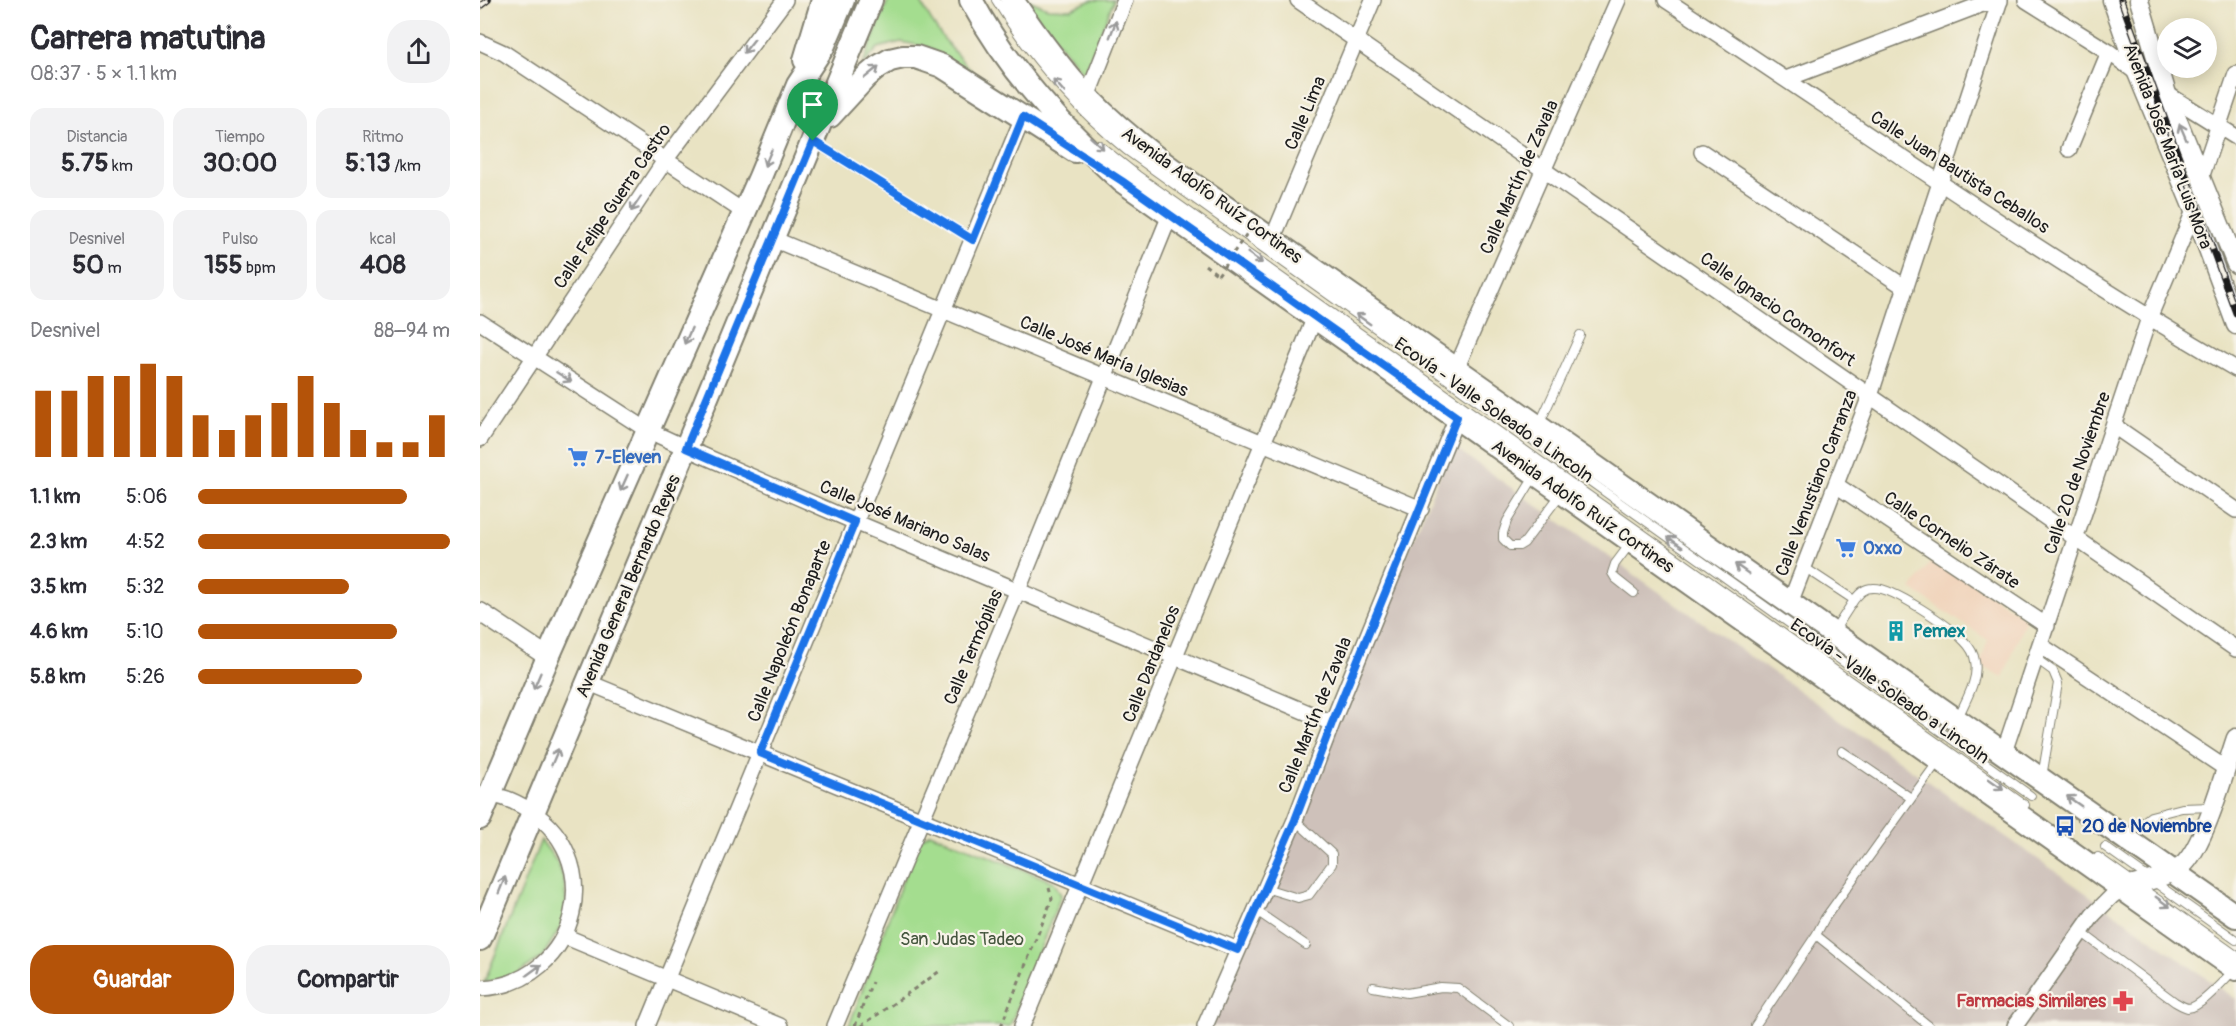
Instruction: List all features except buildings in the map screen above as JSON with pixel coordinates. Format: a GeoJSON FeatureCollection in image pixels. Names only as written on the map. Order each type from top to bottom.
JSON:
{"type":"FeatureCollection","features":[{"type":"Feature","properties":{"kind":"main road"},"geometry":{"type":"LineString","coordinates":[[804,0],[823,46]]}},
{"type":"Feature","properties":{"kind":"main road"},"geometry":{"type":"LineString","coordinates":[[480,818],[485,795],[548,657],[798,85],[823,0]]}},
{"type":"Feature","properties":{"kind":"main road"},"geometry":{"type":"LineString","coordinates":[[798,85],[823,46],[843,0]]}},
{"type":"Feature","properties":{"kind":"main road","name":"Avenida General Bernardo Reyes"},"geometry":{"type":"LineString","coordinates":[[480,939],[871,0]]}},
{"type":"Feature","properties":{"kind":"main road","name":"Avenida Adolfo Ruíz Cortines"},"geometry":{"type":"LineString","coordinates":[[970,0],[996,43],[1031,91],[1066,129],[1122,181],[1940,758],[2137,884],[2236,969]]}},
{"type":"Feature","properties":{"kind":"main road","name":"Avenida Adolfo Ruíz Cortines"},"geometry":{"type":"LineString","coordinates":[[1012,0],[1087,97],[1127,134],[1272,240],[2004,752],[2036,787],[2115,842],[2174,871],[2236,916]]}},
{"type":"Feature","properties":{"kind":"main road"},"geometry":{"type":"LineString","coordinates":[[815,136],[866,77],[890,60],[903,57],[928,59],[1122,181]]}},
{"type":"Feature","properties":{"kind":"street","name":"Calle Felipe Guerra Castro"},"geometry":{"type":"LineString","coordinates":[[480,439],[666,159],[785,0]]}},
{"type":"Feature","properties":{"kind":"street"},"geometry":{"type":"LineString","coordinates":[[1087,97],[1125,0]]}},
{"type":"Feature","properties":{"kind":"street","name":"Calle Ignacio Comonfort"},"geometry":{"type":"LineString","coordinates":[[1298,0],[2236,649]]}},
{"type":"Feature","properties":{"kind":"street","name":"Calle Lima"},"geometry":{"type":"LineString","coordinates":[[1272,240],[1373,0]]}},
{"type":"Feature","properties":{"kind":"street","name":"Calle Martín de Zavala"},"geometry":{"type":"LineString","coordinates":[[1456,369],[1618,0]]}},
{"type":"Feature","properties":{"kind":"street","name":"Calle Juan Bautista Ceballos"},"geometry":{"type":"LineString","coordinates":[[1666,0],[1939,184],[2149,318],[2236,369]]}},
{"type":"Feature","properties":{"kind":"street"},"geometry":{"type":"LineString","coordinates":[[1786,79],[1980,4],[2000,0]]}},
{"type":"Feature","properties":{"kind":"street","name":"Calle Venustiano Carranza"},"geometry":{"type":"LineString","coordinates":[[1790,603],[1870,396],[2000,0]]}},
{"type":"Feature","properties":{"kind":"street"},"geometry":{"type":"LineString","coordinates":[[2026,0],[2109,52],[2137,73]]}},
{"type":"Feature","properties":{"kind":"street","name":"Avenida José María Luis Mora"},"geometry":{"type":"LineString","coordinates":[[2112,0],[2137,73],[2194,211],[2236,325]]}},
{"type":"Feature","properties":{"kind":"street","name":"Avenida José María Luis Mora"},"geometry":{"type":"LineString","coordinates":[[2139,0],[2167,94],[2202,175],[2236,264]]}},
{"type":"Feature","properties":{"kind":"street"},"geometry":{"type":"LineString","coordinates":[[480,42],[504,53],[744,212]]}},
{"type":"Feature","properties":{"kind":"street"},"geometry":{"type":"LineString","coordinates":[[2070,149],[2109,52]]}},
{"type":"Feature","properties":{"kind":"street"},"geometry":{"type":"LineString","coordinates":[[2202,175],[2236,74]]}},
{"type":"Feature","properties":{"kind":"street"},"geometry":{"type":"LineString","coordinates":[[2167,94],[2236,137]]}},
{"type":"Feature","properties":{"kind":"street","name":"Calle Napoleón Bonaparte"},"geometry":{"type":"LineString","coordinates":[[646,1026],[945,310],[1023,117]]}},
{"type":"Feature","properties":{"kind":"street"},"geometry":{"type":"LineString","coordinates":[[1702,152],[1906,288]]}},
{"type":"Feature","properties":{"kind":"street","name":"Calle 20 de Noviembre"},"geometry":{"type":"LineString","coordinates":[[2004,752],[2149,318],[2194,211]]}},
{"type":"Feature","properties":{"kind":"street","name":"Calle Termópilas"},"geometry":{"type":"LineString","coordinates":[[835,1026],[1018,590],[1170,214]]}},
{"type":"Feature","properties":{"kind":"street","name":"Calle José María Iglesias"},"geometry":{"type":"LineString","coordinates":[[773,238],[1421,509]]}},
{"type":"Feature","properties":{"kind":"street","name":"Calle Dardanelos"},"geometry":{"type":"LineString","coordinates":[[1022,1026],[1315,317]]}},
{"type":"Feature","properties":{"kind":"street","name":"Calle José Mariano Salas"},"geometry":{"type":"LineString","coordinates":[[480,322],[647,430],[855,522],[1332,723]]}},
{"type":"Feature","properties":{"kind":"street","name":"Calle Martín de Zavala"},"geometry":{"type":"LineString","coordinates":[[1205,1026],[1295,820],[1332,723],[1457,417]]}},
{"type":"Feature","properties":{"kind":"street"},"geometry":{"type":"LineString","coordinates":[[2114,426],[2236,510]]}},
{"type":"Feature","properties":{"kind":"street","name":"Calle Cornelio Zárate"},"geometry":{"type":"LineString","coordinates":[[1836,485],[2047,626]]}},
{"type":"Feature","properties":{"kind":"street"},"geometry":{"type":"LineString","coordinates":[[480,612],[548,657]]}},
{"type":"Feature","properties":{"kind":"street"},"geometry":{"type":"LineString","coordinates":[[2037,652],[2225,768]]}},
{"type":"Feature","properties":{"kind":"street"},"geometry":{"type":"LineString","coordinates":[[587,682],[1238,950]]}},
{"type":"Feature","properties":{"kind":"street"},"geometry":{"type":"LineString","coordinates":[[2015,1026],[2104,903],[2137,884],[2174,871],[2189,859],[2195,850],[2212,807],[2236,738]]}},
{"type":"Feature","properties":{"kind":"street"},"geometry":{"type":"LineString","coordinates":[[480,988],[501,986],[527,975],[548,959],[564,936],[572,914],[575,891],[572,868],[564,846],[550,826],[532,811],[512,800],[485,795]]}},
{"type":"Feature","properties":{"kind":"street"},"geometry":{"type":"LineString","coordinates":[[564,936],[780,1026]]}},
{"type":"Feature","properties":{"kind":"lane"},"geometry":{"type":"LineString","coordinates":[[996,0],[1042,67],[1077,106],[1126,150],[2036,787],[2058,683],[2053,671],[2037,652]]}},
{"type":"Feature","properties":{"kind":"lane"},"geometry":{"type":"LineString","coordinates":[[815,136],[973,240]]}},
{"type":"Feature","properties":{"kind":"lane","name":"Ecovía - Valle Soleado a Lincoln"},"geometry":{"type":"LineString","coordinates":[[1089,136],[1137,175],[2025,805]]}},
{"type":"Feature","properties":{"kind":"lane"},"geometry":{"type":"LineString","coordinates":[[1538,426],[1580,335]]}},
{"type":"Feature","properties":{"kind":"lane"},"geometry":{"type":"LineString","coordinates":[[1536,473],[1504,528],[1503,539],[1510,546],[1515,548],[1524,543],[1562,492]]}},
{"type":"Feature","properties":{"kind":"lane"},"geometry":{"type":"LineString","coordinates":[[1633,541],[1615,564],[1612,573],[1634,593]]}},
{"type":"Feature","properties":{"kind":"lane"},"geometry":{"type":"LineString","coordinates":[[1804,567],[1854,600]]}},
{"type":"Feature","properties":{"kind":"lane"},"geometry":{"type":"LineString","coordinates":[[1833,633],[1854,600],[1869,588],[1884,589],[1944,624],[1971,649],[1976,670],[1957,720]]}},
{"type":"Feature","properties":{"kind":"lane"},"geometry":{"type":"LineString","coordinates":[[1842,751],[1911,798]]}},
{"type":"Feature","properties":{"kind":"lane"},"geometry":{"type":"LineString","coordinates":[[1755,1026],[1825,918],[1940,758]]}},
{"type":"Feature","properties":{"kind":"lane"},"geometry":{"type":"LineString","coordinates":[[2212,807],[2182,808],[2151,816],[2115,842],[2137,884],[2236,940]]}},
{"type":"Feature","properties":{"kind":"lane"},"geometry":{"type":"LineString","coordinates":[[1264,888],[1298,898],[1309,895],[1332,864],[1332,854],[1295,820]]}},
{"type":"Feature","properties":{"kind":"lane"},"geometry":{"type":"LineString","coordinates":[[2098,857],[2236,955]]}},
{"type":"Feature","properties":{"kind":"lane"},"geometry":{"type":"LineString","coordinates":[[1255,910],[1306,945]]}},
{"type":"Feature","properties":{"kind":"lane"},"geometry":{"type":"LineString","coordinates":[[2081,932],[2175,1002],[2187,1008],[2192,1008],[2201,1002],[2236,969]]}},
{"type":"Feature","properties":{"kind":"lane"},"geometry":{"type":"LineString","coordinates":[[1816,935],[1929,1026]]}},
{"type":"Feature","properties":{"kind":"lane"},"geometry":{"type":"LineString","coordinates":[[1373,987],[1407,993],[1442,987],[1458,988],[1509,1026]]}},
{"type":"Feature","properties":{"kind":"path"},"geometry":{"type":"LineString","coordinates":[[1218,275],[1257,219]]}},
{"type":"Feature","properties":{"kind":"path"},"geometry":{"type":"LineString","coordinates":[[1001,1026],[1052,899],[1049,887]]}},
{"type":"Feature","properties":{"kind":"path"},"geometry":{"type":"LineString","coordinates":[[861,1026],[940,971]]}},
{"type":"Feature","properties":{"kind":"path"},"geometry":{"type":"LineString","coordinates":[[855,1026],[875,972]]}},
{"type":"Feature","properties":{"kind":"shaded area"},"geometry":{"type":"Polygon","coordinates":[[[1452,446],[2236,999],[2236,1026],[1209,1026],[1452,446]]]}},
{"type":"Feature","properties":{"kind":"shaded area"},"geometry":{"type":"Polygon","coordinates":[[[1934,558],[2026,618],[2003,678],[1980,665],[1988,640],[1911,589],[1934,558]]]}},
{"type":"Feature","properties":{"kind":"green space"},"geometry":{"type":"Polygon","coordinates":[[[888,0],[920,0],[946,42],[979,79],[927,47],[901,42],[878,48],[862,66],[888,0]]]}},
{"type":"Feature","properties":{"kind":"green space"},"geometry":{"type":"Polygon","coordinates":[[[1023,0],[1048,8],[1071,9],[1092,0],[1114,0],[1084,74],[1023,0]]]}},
{"type":"Feature","properties":{"kind":"green space","name":"San Judas Tadeo"},"geometry":{"type":"Polygon","coordinates":[[[930,833],[1054,882],[1061,895],[1010,1026],[849,1026],[917,841],[930,833]]]}},
{"type":"Feature","properties":{"kind":"green space"},"geometry":{"type":"Polygon","coordinates":[[[541,840],[558,863],[564,880],[566,901],[564,922],[542,957],[514,976],[484,983],[541,840]]]}},
{"type":"Feature","properties":{"kind":"railway"},"geometry":{"type":"LineString","coordinates":[[480,6],[488,0]]}},
{"type":"Feature","properties":{"kind":"railway"},"geometry":{"type":"LineString","coordinates":[[2121,0],[2236,313]]}},
{"type":"Feature","properties":{"kind":"place","name":"7-Eleven"},"geometry":{"type":"Point","coordinates":[578,457]}},
{"type":"Feature","properties":{"kind":"place","name":"Oxxo"},"geometry":{"type":"Point","coordinates":[1846,548]}},
{"type":"Feature","properties":{"kind":"place","name":"Pemex"},"geometry":{"type":"Point","coordinates":[1896,631]}},
{"type":"Feature","properties":{"kind":"place","name":"20 de Noviembre"},"geometry":{"type":"Point","coordinates":[2065,826]}},
{"type":"Feature","properties":{"kind":"place","name":"Farmacias Similares"},"geometry":{"type":"Point","coordinates":[2123,1001]}},
{"type":"Feature","properties":{"kind":"route"},"geometry":{"type":"LineString","coordinates":[[1023,117],[1122,181],[1457,417],[1332,723],[1295,820],[1238,950],[760,753],[855,522],[686,448],[813,141],[973,240],[1023,117]]}}]}
